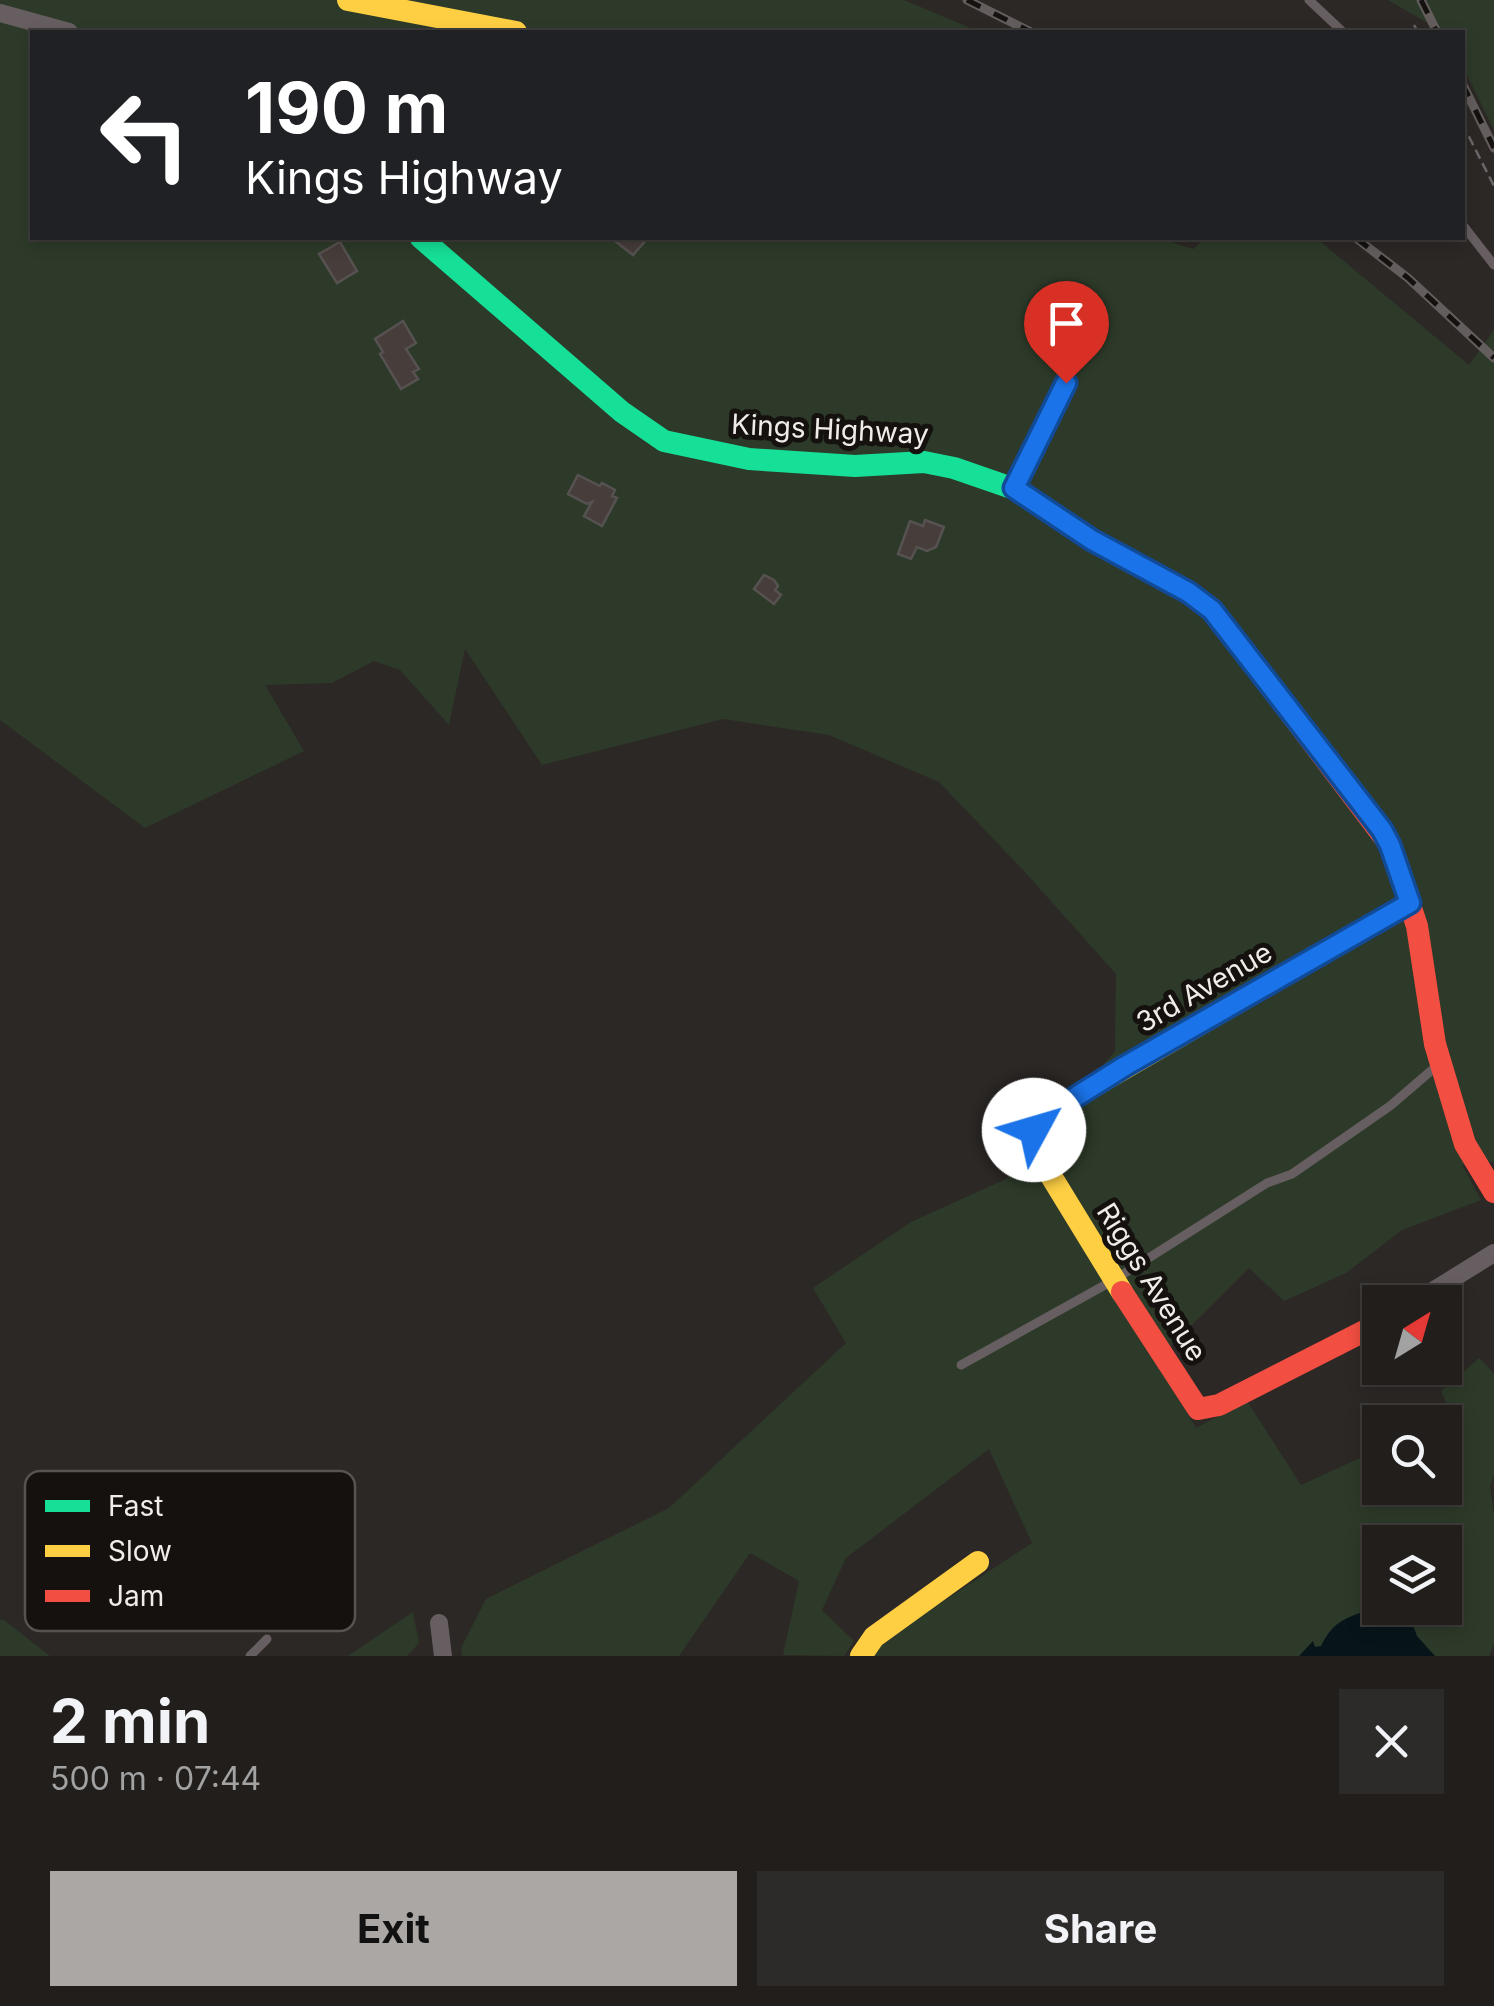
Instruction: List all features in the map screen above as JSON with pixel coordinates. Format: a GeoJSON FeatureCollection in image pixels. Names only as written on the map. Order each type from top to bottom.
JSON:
{"type":"FeatureCollection","features":[{"type":"Feature","properties":{"kind":"street"},"geometry":{"type":"LineString","coordinates":[[348,0],[506,30]]}},
{"type":"Feature","properties":{"kind":"street"},"geometry":{"type":"LineString","coordinates":[[0,13],[62,30]]}},
{"type":"Feature","properties":{"kind":"street","name":"Kings Highway"},"geometry":{"type":"LineString","coordinates":[[423,240],[622,412],[664,440],[749,459],[856,466],[924,462],[1014,488],[1092,540],[1188,592],[1212,610],[1390,845],[1416,926],[1425,999],[1464,1144],[1494,1192]]}},
{"type":"Feature","properties":{"kind":"street"},"geometry":{"type":"LineString","coordinates":[[1014,488],[1066,383]]}},
{"type":"Feature","properties":{"kind":"street","name":"3rd Avenue"},"geometry":{"type":"LineString","coordinates":[[1034,1130],[1037,1121],[1125,1066],[1410,903]]}},
{"type":"Feature","properties":{"kind":"street","name":"Riggs Avenue"},"geometry":{"type":"LineString","coordinates":[[1034,1130],[1032,1136],[1040,1158],[1199,1410],[1219,1405],[1362,1333]]}},
{"type":"Feature","properties":{"kind":"street"},"geometry":{"type":"LineString","coordinates":[[1442,1285],[1494,1253]]}},
{"type":"Feature","properties":{"kind":"street"},"geometry":{"type":"LineString","coordinates":[[861,1656],[874,1637],[978,1562]]}},
{"type":"Feature","properties":{"kind":"street"},"geometry":{"type":"LineString","coordinates":[[439,1623],[444,1656]]}},
{"type":"Feature","properties":{"kind":"lane"},"geometry":{"type":"LineString","coordinates":[[1310,0],[1341,30]]}},
{"type":"Feature","properties":{"kind":"lane"},"geometry":{"type":"LineString","coordinates":[[1465,228],[1494,265]]}},
{"type":"Feature","properties":{"kind":"lane"},"geometry":{"type":"LineString","coordinates":[[961,1366],[1114,1280],[1267,1183],[1292,1174],[1390,1106],[1440,1063]]}},
{"type":"Feature","properties":{"kind":"lane"},"geometry":{"type":"LineString","coordinates":[[250,1656],[267,1639]]}},
{"type":"Feature","properties":{"kind":"path"},"geometry":{"type":"LineString","coordinates":[[1414,26],[1417,30]]}},
{"type":"Feature","properties":{"kind":"path"},"geometry":{"type":"LineString","coordinates":[[1465,128],[1494,186]]}},
{"type":"Feature","properties":{"kind":"green space"},"geometry":{"type":"Polygon","coordinates":[[[0,0],[904,0],[975,30],[30,30],[30,240],[1165,240],[1193,249],[1204,240],[1318,240],[1469,365],[1494,330],[1494,1162],[1462,1165],[1481,1200],[1402,1230],[1346,1273],[1284,1301],[1249,1268],[1156,1361],[1196,1428],[1247,1401],[1301,1485],[1362,1457],[1362,1505],[1462,1505],[1462,1405],[1448,1405],[1441,1391],[1448,1385],[1462,1385],[1462,1373],[1479,1358],[1494,1373],[1494,1475],[1490,1487],[1494,1515],[1494,1643],[1489,1656],[871,1656],[878,1644],[1032,1543],[989,1449],[846,1558],[822,1610],[854,1641],[844,1656],[783,1655],[799,1581],[750,1553],[679,1656],[462,1656],[461,1648],[486,1599],[669,1508],[846,1343],[813,1288],[911,1222],[1006,1179],[1115,1051],[1116,974],[939,782],[829,735],[723,719],[542,765],[465,649],[449,725],[400,670],[374,661],[332,683],[265,685],[304,751],[145,828],[0,720],[0,0]]]}},
{"type":"Feature","properties":{"kind":"green space"},"geometry":{"type":"Polygon","coordinates":[[[1388,0],[1494,0],[1494,130],[1465,71],[1465,30],[1440,30],[1388,0]]]}},
{"type":"Feature","properties":{"kind":"green space"},"geometry":{"type":"Polygon","coordinates":[[[413,1612],[419,1643],[407,1656],[348,1656],[413,1612]]]}},
{"type":"Feature","properties":{"kind":"green space"},"geometry":{"type":"Polygon","coordinates":[[[0,1620],[4,1620],[50,1656],[0,1656],[0,1620]]]}},
{"type":"Feature","properties":{"kind":"shaded area"},"geometry":{"type":"Polygon","coordinates":[[[1362,1612],[1362,1625],[1413,1625],[1417,1636],[1435,1656],[1299,1656],[1313,1641],[1315,1647],[1321,1646],[1343,1620],[1362,1612]]]}},
{"type":"Feature","properties":{"kind":"building"},"geometry":{"type":"Polygon","coordinates":[[[614,240],[646,240],[633,255],[614,240]]]}},
{"type":"Feature","properties":{"kind":"building"},"geometry":{"type":"Polygon","coordinates":[[[340,242],[357,271],[337,283],[319,254],[340,242]]]}},
{"type":"Feature","properties":{"kind":"building"},"geometry":{"type":"Polygon","coordinates":[[[403,321],[416,343],[406,349],[419,369],[413,372],[418,379],[401,389],[375,339],[403,321]]]}},
{"type":"Feature","properties":{"kind":"building"},"geometry":{"type":"Polygon","coordinates":[[[578,475],[615,490],[612,496],[617,498],[602,526],[584,516],[592,502],[587,504],[568,494],[578,475]]]}},
{"type":"Feature","properties":{"kind":"building"},"geometry":{"type":"Polygon","coordinates":[[[925,520],[944,527],[936,547],[927,551],[917,547],[911,559],[898,554],[910,521],[923,526],[925,520]]]}},
{"type":"Feature","properties":{"kind":"building"},"geometry":{"type":"Polygon","coordinates":[[[764,575],[778,586],[775,590],[781,595],[774,604],[754,589],[764,575]]]}},
{"type":"Feature","properties":{"kind":"railway"},"geometry":{"type":"LineString","coordinates":[[967,0],[1027,30]]}},
{"type":"Feature","properties":{"kind":"railway"},"geometry":{"type":"LineString","coordinates":[[1421,0],[1436,30]]}},
{"type":"Feature","properties":{"kind":"railway"},"geometry":{"type":"LineString","coordinates":[[1465,89],[1494,148]]}},
{"type":"Feature","properties":{"kind":"railway"},"geometry":{"type":"LineString","coordinates":[[1359,240],[1408,278],[1494,358]]}},
{"type":"Feature","properties":{"kind":"traffic: fast"},"geometry":{"type":"LineString","coordinates":[[423,240],[622,412],[664,441],[749,459],[855,466],[924,462],[954,468],[1015,489],[1092,540],[1177,586]]}},
{"type":"Feature","properties":{"kind":"traffic: slow"},"geometry":{"type":"LineString","coordinates":[[348,0],[506,30]]}},
{"type":"Feature","properties":{"kind":"traffic: slow"},"geometry":{"type":"LineString","coordinates":[[1122,1292],[1040,1158],[1035,1130],[1041,1119],[1065,1103],[1235,1004]]}},
{"type":"Feature","properties":{"kind":"traffic: slow"},"geometry":{"type":"LineString","coordinates":[[861,1656],[874,1637],[978,1562]]}},
{"type":"Feature","properties":{"kind":"traffic: jam"},"geometry":{"type":"LineString","coordinates":[[1177,586],[1212,610],[1390,845],[1417,926],[1435,1044],[1465,1144],[1494,1192]]}},
{"type":"Feature","properties":{"kind":"traffic: jam"},"geometry":{"type":"LineString","coordinates":[[1235,1004],[1410,903]]}},
{"type":"Feature","properties":{"kind":"traffic: jam"},"geometry":{"type":"LineString","coordinates":[[1122,1292],[1198,1409],[1219,1405],[1362,1332]]}},
{"type":"Feature","properties":{"kind":"route"},"geometry":{"type":"LineString","coordinates":[[1034,1130],[1037,1121],[1125,1066],[1410,903],[1382,830],[1212,610],[1139,563],[1092,540],[1014,488],[1066,383]]}}]}
